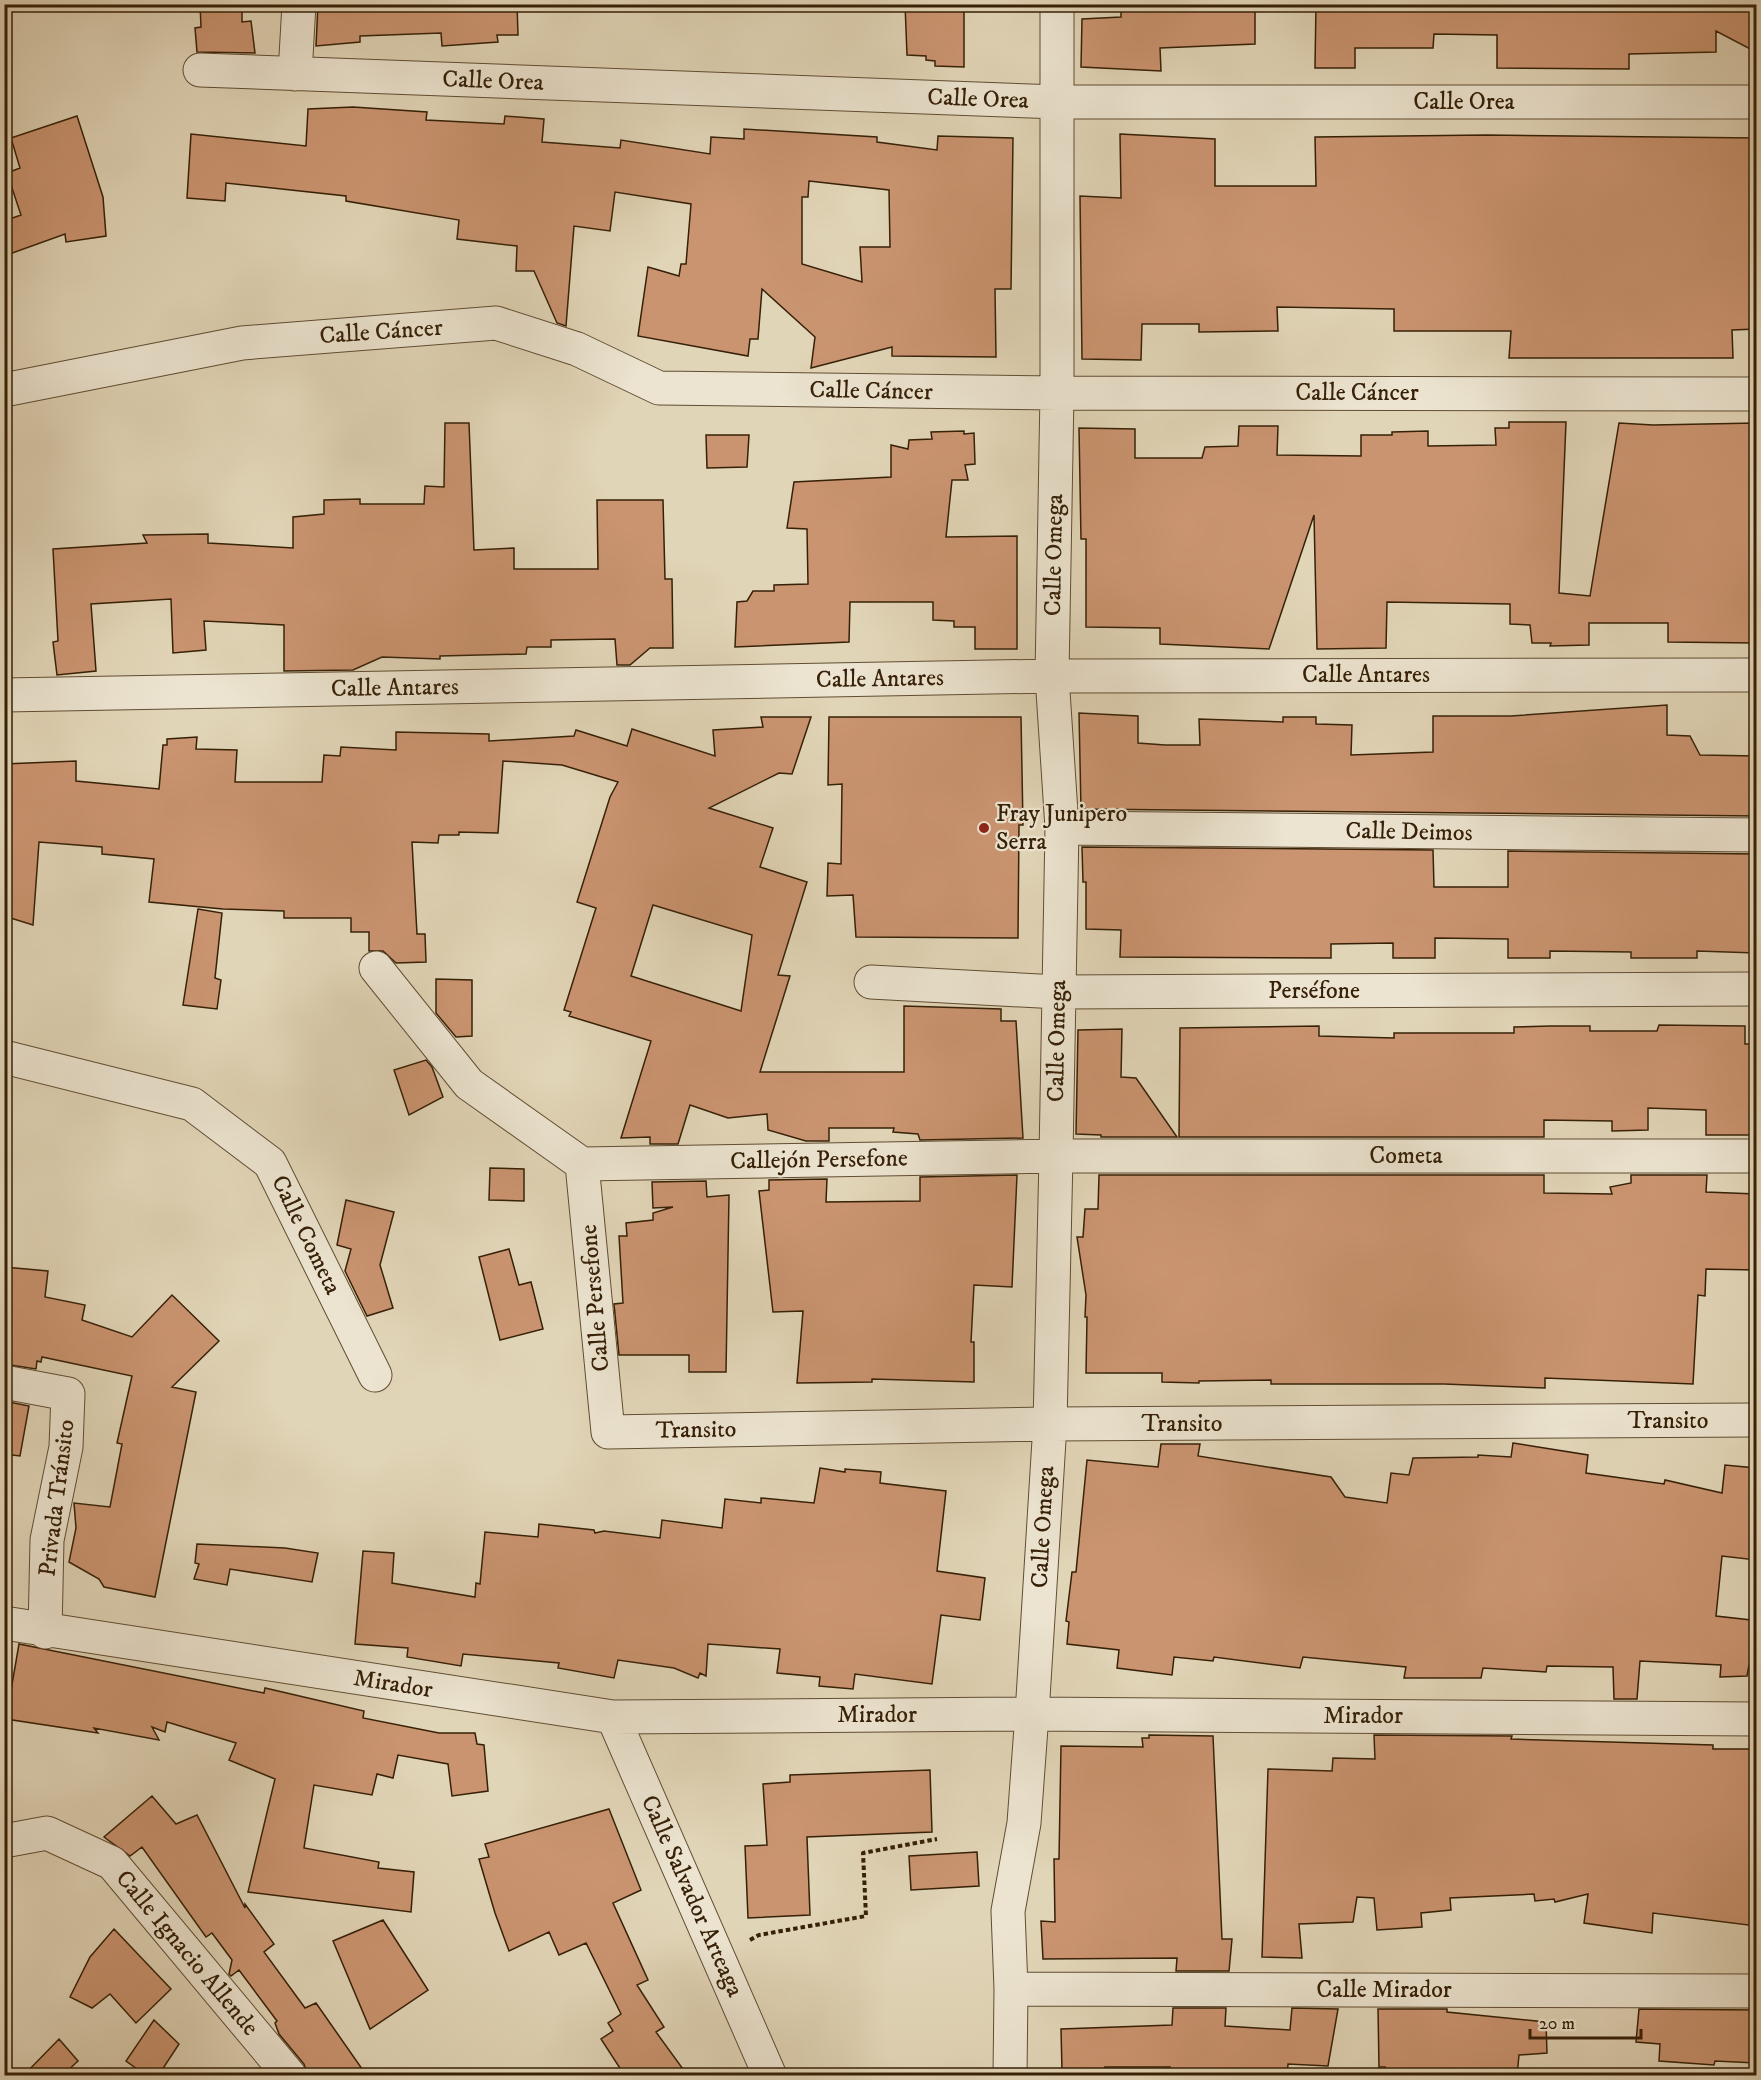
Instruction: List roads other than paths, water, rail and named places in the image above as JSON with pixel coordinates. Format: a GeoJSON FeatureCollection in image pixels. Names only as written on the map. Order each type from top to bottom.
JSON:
{"type":"FeatureCollection","features":[{"type":"Feature","properties":{"kind":"street"},"geometry":{"type":"LineString","coordinates":[[295,74],[299,4]]}},
{"type":"Feature","properties":{"kind":"street","name":"Calle Omega"},"geometry":{"type":"LineString","coordinates":[[1010,2076],[1011,1989],[1008,1911],[1024,1823],[1050,1424],[1062,828],[1052,676],[1057,393],[1059,102],[1057,4]]}},
{"type":"Feature","properties":{"kind":"street","name":"Calle Orea"},"geometry":{"type":"LineString","coordinates":[[200,70],[1059,102],[1756,102]]}},
{"type":"Feature","properties":{"kind":"street","name":"Calle Cáncer"},"geometry":{"type":"LineString","coordinates":[[4,390],[242,343],[496,322],[577,349],[659,388],[1057,393],[1756,394]]}},
{"type":"Feature","properties":{"kind":"street","name":"Calle Antares"},"geometry":{"type":"LineString","coordinates":[[4,695],[1052,676],[1756,675]]}},
{"type":"Feature","properties":{"kind":"street","name":"Calle Deimos"},"geometry":{"type":"LineString","coordinates":[[1062,828],[1756,835]]}},
{"type":"Feature","properties":{"kind":"street"},"geometry":{"type":"LineString","coordinates":[[376,968],[469,1084],[582,1164]]}},
{"type":"Feature","properties":{"kind":"street","name":"Perséfone"},"geometry":{"type":"LineString","coordinates":[[871,982],[1058,992],[1756,989]]}},
{"type":"Feature","properties":{"kind":"street","name":"Calle Cometa"},"geometry":{"type":"LineString","coordinates":[[4,1057],[192,1104],[270,1163],[375,1375]]}},
{"type":"Feature","properties":{"kind":"street","name":"Callejón Persefone"},"geometry":{"type":"LineString","coordinates":[[582,1164],[1056,1156]]}},
{"type":"Feature","properties":{"kind":"street","name":"Cometa"},"geometry":{"type":"LineString","coordinates":[[1056,1156],[1756,1156]]}},
{"type":"Feature","properties":{"kind":"street","name":"Calle Persefone"},"geometry":{"type":"LineString","coordinates":[[582,1164],[608,1432]]}},
{"type":"Feature","properties":{"kind":"street","name":"Privada Tránsito"},"geometry":{"type":"LineString","coordinates":[[4,1382],[68,1394],[66,1447],[47,1540],[45,1632]]}},
{"type":"Feature","properties":{"kind":"street","name":"Transito"},"geometry":{"type":"LineString","coordinates":[[608,1432],[1050,1424],[1756,1420]]}},
{"type":"Feature","properties":{"kind":"street","name":"Mirador"},"geometry":{"type":"LineString","coordinates":[[4,1623],[45,1632],[613,1716],[1032,1714],[1756,1719]]}},
{"type":"Feature","properties":{"kind":"street","name":"Calle Salvador Arteaga"},"geometry":{"type":"LineString","coordinates":[[613,1716],[720,1956],[770,2076]]}},
{"type":"Feature","properties":{"kind":"street","name":"Calle Ignacio Allende"},"geometry":{"type":"LineString","coordinates":[[4,1841],[47,1833],[112,1863],[290,2076]]}},
{"type":"Feature","properties":{"kind":"street","name":"Calle Mirador"},"geometry":{"type":"LineString","coordinates":[[1011,1989],[1756,1991]]}},
{"type":"Feature","properties":{"kind":"place","name":"Fray Junipero Serra"},"geometry":{"type":"Point","coordinates":[984,828]}}]}
